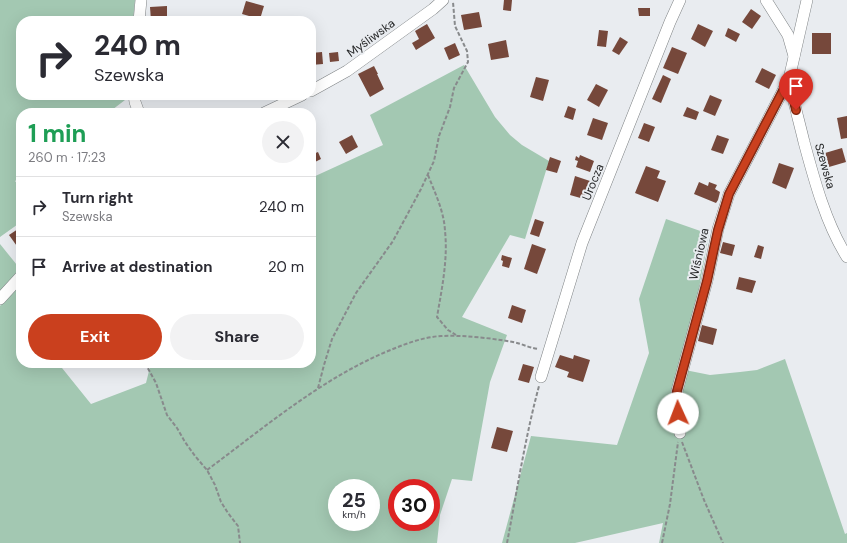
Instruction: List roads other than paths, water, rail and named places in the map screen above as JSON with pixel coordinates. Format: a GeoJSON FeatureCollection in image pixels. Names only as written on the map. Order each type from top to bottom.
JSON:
{"type":"FeatureCollection","features":[{"type":"Feature","properties":{"kind":"street"},"geometry":{"type":"LineString","coordinates":[[139,16],[141,0]]}},
{"type":"Feature","properties":{"kind":"street","name":"Myśliwska"},"geometry":{"type":"LineString","coordinates":[[316,88],[347,72],[443,0]]}},
{"type":"Feature","properties":{"kind":"street","name":"Urocza"},"geometry":{"type":"LineString","coordinates":[[541,377],[582,243],[680,0]]}},
{"type":"Feature","properties":{"kind":"street"},"geometry":{"type":"LineString","coordinates":[[766,0],[788,36],[794,58]]}},
{"type":"Feature","properties":{"kind":"street","name":"Wiśniowa"},"geometry":{"type":"LineString","coordinates":[[680,433],[677,391],[707,281],[718,230],[729,194],[789,79],[807,0]]}},
{"type":"Feature","properties":{"kind":"street","name":"Szewska"},"geometry":{"type":"LineString","coordinates":[[789,79],[809,162],[838,241],[847,257]]}},
{"type":"Feature","properties":{"kind":"street"},"geometry":{"type":"LineString","coordinates":[[275,108],[291,100]]}},
{"type":"Feature","properties":{"kind":"street"},"geometry":{"type":"LineString","coordinates":[[0,299],[16,281]]}}]}
